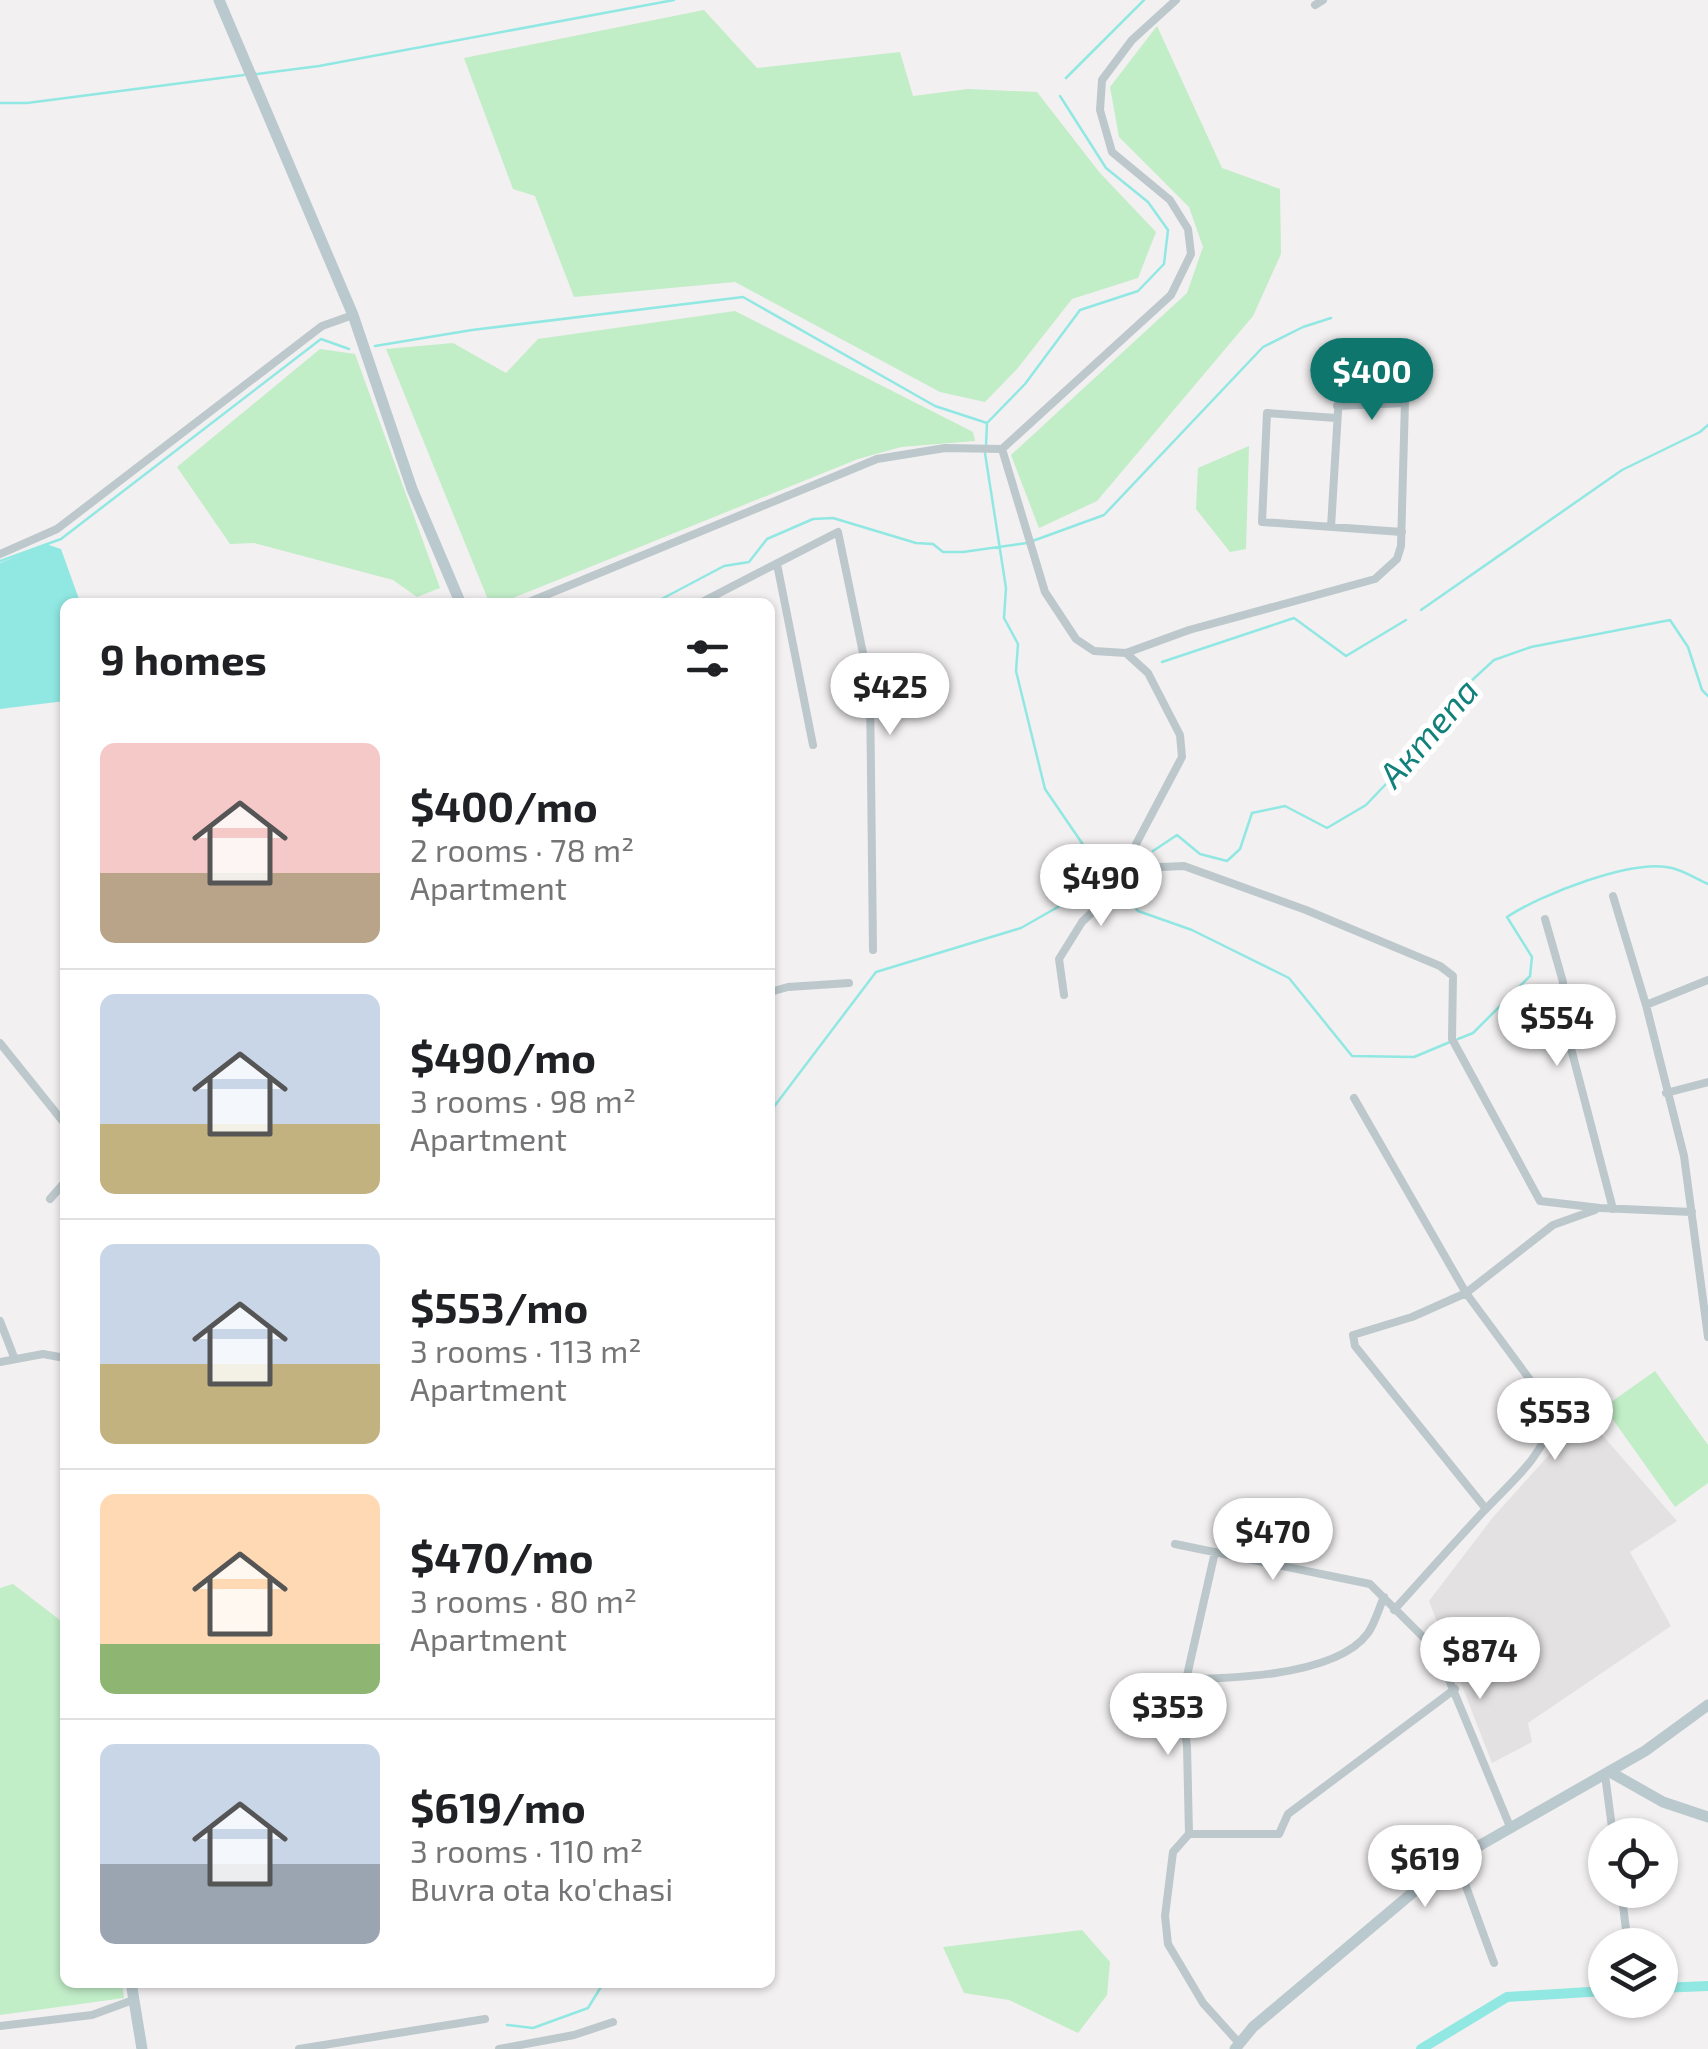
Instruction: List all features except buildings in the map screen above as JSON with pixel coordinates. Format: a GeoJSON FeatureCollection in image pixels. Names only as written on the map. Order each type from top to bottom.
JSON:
{"type":"FeatureCollection","features":[{"type":"Feature","properties":{"kind":"main road"},"geometry":{"type":"LineString","coordinates":[[219,0],[352,315],[412,489],[458,598]]}},
{"type":"Feature","properties":{"kind":"main road"},"geometry":{"type":"LineString","coordinates":[[1237,2046],[1252,2027],[1456,1860],[1607,1773],[1708,1705]]}},
{"type":"Feature","properties":{"kind":"main road"},"geometry":{"type":"LineString","coordinates":[[1607,1773],[1663,1802],[1708,1817]]}},
{"type":"Feature","properties":{"kind":"main road"},"geometry":{"type":"LineString","coordinates":[[132,1988],[142,2049]]}},
{"type":"Feature","properties":{"kind":"street"},"geometry":{"type":"LineString","coordinates":[[539,598],[877,459],[944,448],[1002,449],[1171,294],[1191,254],[1188,229],[1170,200],[1112,152],[1100,110],[1102,80],[1132,40],[1176,0]]}},
{"type":"Feature","properties":{"kind":"street"},"geometry":{"type":"LineString","coordinates":[[0,554],[57,530],[322,326],[352,315]]}},
{"type":"Feature","properties":{"kind":"street"},"geometry":{"type":"LineString","coordinates":[[1002,449],[1045,592],[1065,626],[1076,640],[1094,651],[1126,653],[1189,630],[1375,579],[1397,559],[1402,532],[1406,364],[1340,362],[1331,527]]}},
{"type":"Feature","properties":{"kind":"street"},"geometry":{"type":"LineString","coordinates":[[1337,406],[1405,403]]}},
{"type":"Feature","properties":{"kind":"street"},"geometry":{"type":"LineString","coordinates":[[1336,418],[1267,413],[1262,522],[1402,532]]}},
{"type":"Feature","properties":{"kind":"street"},"geometry":{"type":"LineString","coordinates":[[710,598],[838,532],[870,688],[873,950]]}},
{"type":"Feature","properties":{"kind":"street"},"geometry":{"type":"LineString","coordinates":[[777,564],[813,745]]}},
{"type":"Feature","properties":{"kind":"street"},"geometry":{"type":"LineString","coordinates":[[1126,653],[1148,672],[1180,735],[1182,757],[1136,844],[1133,854],[1138,868]]}},
{"type":"Feature","properties":{"kind":"street"},"geometry":{"type":"LineString","coordinates":[[1064,994],[1060,959],[1082,922],[1138,868],[1184,866],[1306,910],[1440,966],[1453,976],[1452,1039],[1540,1201],[1692,1212]]}},
{"type":"Feature","properties":{"kind":"street"},"geometry":{"type":"LineString","coordinates":[[1613,896],[1646,1005],[1684,1156],[1708,1337]]}},
{"type":"Feature","properties":{"kind":"street"},"geometry":{"type":"LineString","coordinates":[[1545,919],[1563,982],[1562,1010],[1614,1209]]}},
{"type":"Feature","properties":{"kind":"street"},"geometry":{"type":"LineString","coordinates":[[1646,1005],[1708,980]]}},
{"type":"Feature","properties":{"kind":"street"},"geometry":{"type":"LineString","coordinates":[[775,991],[849,983]]}},
{"type":"Feature","properties":{"kind":"street"},"geometry":{"type":"LineString","coordinates":[[0,1043],[60,1118]]}},
{"type":"Feature","properties":{"kind":"street"},"geometry":{"type":"LineString","coordinates":[[1666,1093],[1708,1082]]}},
{"type":"Feature","properties":{"kind":"street"},"geometry":{"type":"LineString","coordinates":[[1354,1098],[1466,1293],[1556,1415],[1544,1446],[1528,1468],[1394,1610]]}},
{"type":"Feature","properties":{"kind":"street"},"geometry":{"type":"LineString","coordinates":[[50,1198],[60,1187]]}},
{"type":"Feature","properties":{"kind":"street"},"geometry":{"type":"LineString","coordinates":[[1486,1509],[1355,1346],[1353,1335],[1412,1318],[1466,1293],[1553,1225],[1600,1208]]}},
{"type":"Feature","properties":{"kind":"street"},"geometry":{"type":"LineString","coordinates":[[0,1321],[14,1357]]}},
{"type":"Feature","properties":{"kind":"street"},"geometry":{"type":"LineString","coordinates":[[0,1362],[43,1354],[60,1357]]}},
{"type":"Feature","properties":{"kind":"street"},"geometry":{"type":"LineString","coordinates":[[1175,1544],[1370,1584],[1437,1651],[1511,1829]]}},
{"type":"Feature","properties":{"kind":"street"},"geometry":{"type":"LineString","coordinates":[[1215,1552],[1181,1680],[1189,1834],[1173,1852],[1165,1916],[1168,1944],[1203,2004],[1237,2046]]}},
{"type":"Feature","properties":{"kind":"street"},"geometry":{"type":"LineString","coordinates":[[1132,1680],[1283,1673],[1335,1657],[1368,1634],[1384,1597]]}},
{"type":"Feature","properties":{"kind":"street"},"geometry":{"type":"LineString","coordinates":[[1189,1834],[1278,1834],[1288,1814],[1455,1689]]}},
{"type":"Feature","properties":{"kind":"street"},"geometry":{"type":"LineString","coordinates":[[1607,1773],[1611,1818]]}},
{"type":"Feature","properties":{"kind":"street"},"geometry":{"type":"LineString","coordinates":[[1456,1860],[1494,1963]]}},
{"type":"Feature","properties":{"kind":"street"},"geometry":{"type":"LineString","coordinates":[[0,2026],[92,2015],[133,2000]]}},
{"type":"Feature","properties":{"kind":"street"},"geometry":{"type":"LineString","coordinates":[[299,2049],[484,2019]]}},
{"type":"Feature","properties":{"kind":"street"},"geometry":{"type":"LineString","coordinates":[[498,2049],[613,2022]]}},
{"type":"Feature","properties":{"kind":"shaded area"},"geometry":{"type":"Polygon","coordinates":[[[1585,1415],[1677,1521],[1630,1552],[1671,1626],[1528,1723],[1532,1742],[1492,1763],[1429,1601],[1494,1516],[1585,1415]]]}},
{"type":"Feature","properties":{"kind":"green space"},"geometry":{"type":"Polygon","coordinates":[[[704,10],[757,68],[900,52],[913,96],[968,89],[1037,92],[1100,173],[1156,232],[1138,278],[1072,299],[1017,369],[985,402],[940,392],[735,282],[574,297],[535,196],[513,189],[464,58],[704,10]]]}},
{"type":"Feature","properties":{"kind":"green space"},"geometry":{"type":"Polygon","coordinates":[[[1157,26],[1222,168],[1280,189],[1281,254],[1253,316],[1097,501],[1039,528],[1011,455],[1187,293],[1203,247],[1189,207],[1119,137],[1110,87],[1157,26]]]}},
{"type":"Feature","properties":{"kind":"green space"},"geometry":{"type":"Polygon","coordinates":[[[735,311],[973,432],[975,441],[901,447],[858,459],[513,598],[487,598],[386,349],[453,343],[506,373],[538,339],[735,311]]]}},
{"type":"Feature","properties":{"kind":"green space"},"geometry":{"type":"Polygon","coordinates":[[[320,349],[355,354],[440,588],[417,597],[393,580],[254,543],[230,544],[177,467],[320,349]]]}},
{"type":"Feature","properties":{"kind":"green space"},"geometry":{"type":"Polygon","coordinates":[[[1249,446],[1246,549],[1230,552],[1196,509],[1198,468],[1249,446]]]}},
{"type":"Feature","properties":{"kind":"green space"},"geometry":{"type":"Polygon","coordinates":[[[1655,1371],[1708,1445],[1708,1483],[1675,1507],[1604,1407],[1655,1371]]]}},
{"type":"Feature","properties":{"kind":"green space"},"geometry":{"type":"Polygon","coordinates":[[[13,1584],[60,1620],[60,1988],[123,1988],[124,1998],[0,2015],[0,1588],[13,1584]]]}},
{"type":"Feature","properties":{"kind":"green space"},"geometry":{"type":"Polygon","coordinates":[[[1082,1930],[1110,1962],[1107,1995],[1078,2033],[1009,2000],[964,1993],[943,1947],[1082,1930]]]}},
{"type":"Feature","properties":{"kind":"water"},"geometry":{"type":"Polygon","coordinates":[[[46,544],[61,549],[79,598],[60,598],[60,702],[0,709],[0,563],[46,544]]]}},
{"type":"Feature","properties":{"kind":"waterway"},"geometry":{"type":"LineString","coordinates":[[257,74],[674,0]]}},
{"type":"Feature","properties":{"kind":"waterway"},"geometry":{"type":"LineString","coordinates":[[1066,78],[1144,0]]}},
{"type":"Feature","properties":{"kind":"waterway"},"geometry":{"type":"LineString","coordinates":[[0,103],[27,103],[244,75]]}},
{"type":"Feature","properties":{"kind":"waterway"},"geometry":{"type":"LineString","coordinates":[[375,346],[472,330],[743,297],[935,406],[987,423],[1025,384],[1080,310],[1138,291],[1164,264],[1168,230],[1148,202],[1106,168],[1060,96]]}},
{"type":"Feature","properties":{"kind":"waterway"},"geometry":{"type":"LineString","coordinates":[[664,598],[724,566],[749,562],[767,539],[813,519],[833,518],[916,543],[933,544],[943,552],[963,552],[1027,543],[1104,515],[1263,347],[1331,318]]}},
{"type":"Feature","properties":{"kind":"waterway"},"geometry":{"type":"LineString","coordinates":[[0,561],[61,539],[321,339],[349,349]]}},
{"type":"Feature","properties":{"kind":"waterway"},"geometry":{"type":"LineString","coordinates":[[986,445],[987,423]]}},
{"type":"Feature","properties":{"kind":"waterway"},"geometry":{"type":"LineString","coordinates":[[1421,610],[1622,470],[1708,425]]}},
{"type":"Feature","properties":{"kind":"waterway"},"geometry":{"type":"LineString","coordinates":[[985,453],[1006,588],[1004,618],[1018,644],[1016,671],[1045,789],[1099,868],[1138,911],[1192,930],[1289,978],[1352,1056],[1414,1057],[1450,1042]]}},
{"type":"Feature","properties":{"kind":"waterway"},"geometry":{"type":"LineString","coordinates":[[1162,662],[1294,618],[1346,656],[1406,620]]}},
{"type":"Feature","properties":{"kind":"waterway","name":"Актепа"},"geometry":{"type":"LineString","coordinates":[[1153,851],[1177,835],[1200,854],[1227,861],[1240,849],[1252,813],[1285,806],[1327,828],[1366,805],[1424,744],[1469,683],[1494,660],[1531,647],[1670,620],[1688,647],[1702,690],[1708,696]]}},
{"type":"Feature","properties":{"kind":"waterway"},"geometry":{"type":"LineString","coordinates":[[1458,1039],[1473,1033],[1530,976],[1532,957],[1507,917],[1563,889],[1634,868],[1672,868],[1708,884]]}},
{"type":"Feature","properties":{"kind":"waterway"},"geometry":{"type":"LineString","coordinates":[[775,1105],[876,972],[1021,928],[1107,879]]}},
{"type":"Feature","properties":{"kind":"waterway"},"geometry":{"type":"LineString","coordinates":[[1678,1987],[1708,1986]]}},
{"type":"Feature","properties":{"kind":"waterway"},"geometry":{"type":"LineString","coordinates":[[507,2025],[533,2028],[588,2008],[600,1988]]}},
{"type":"Feature","properties":{"kind":"waterway"},"geometry":{"type":"LineString","coordinates":[[1421,2049],[1507,1997],[1588,1992]]}}]}
